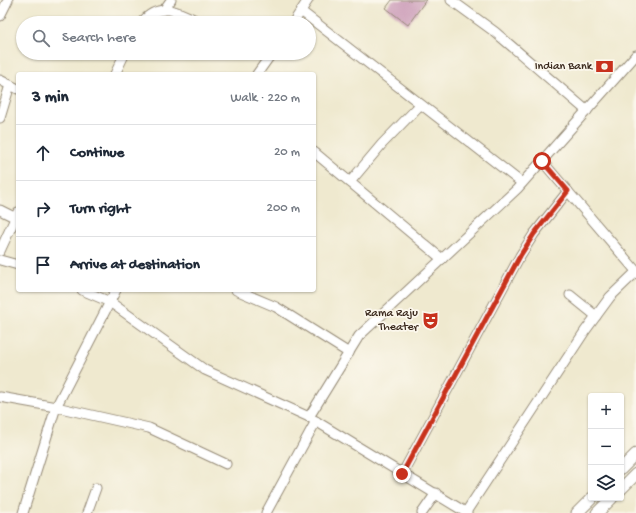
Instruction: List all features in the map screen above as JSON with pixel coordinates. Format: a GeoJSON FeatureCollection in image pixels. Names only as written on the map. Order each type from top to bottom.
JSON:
{"type":"FeatureCollection","features":[{"type":"Feature","properties":{"kind":"street"},"geometry":{"type":"LineString","coordinates":[[0,16],[8,0]]}},
{"type":"Feature","properties":{"kind":"street"},"geometry":{"type":"LineString","coordinates":[[164,10],[171,0]]}},
{"type":"Feature","properties":{"kind":"street"},"geometry":{"type":"LineString","coordinates":[[298,16],[308,0]]}},
{"type":"Feature","properties":{"kind":"street"},"geometry":{"type":"LineString","coordinates":[[451,0],[495,32],[587,110]]}},
{"type":"Feature","properties":{"kind":"street"},"geometry":{"type":"LineString","coordinates":[[147,16],[154,11],[171,9],[186,16]]}},
{"type":"Feature","properties":{"kind":"street"},"geometry":{"type":"LineString","coordinates":[[301,11],[307,16]]}},
{"type":"Feature","properties":{"kind":"street"},"geometry":{"type":"LineString","coordinates":[[316,23],[522,183]]}},
{"type":"Feature","properties":{"kind":"street"},"geometry":{"type":"LineString","coordinates":[[266,513],[313,419],[359,336],[522,183],[636,55]]}},
{"type":"Feature","properties":{"kind":"street"},"geometry":{"type":"LineString","coordinates":[[116,72],[122,60]]}},
{"type":"Feature","properties":{"kind":"street"},"geometry":{"type":"LineString","coordinates":[[258,72],[264,60]]}},
{"type":"Feature","properties":{"kind":"street"},"geometry":{"type":"LineString","coordinates":[[0,80],[14,87],[0,118]]}},
{"type":"Feature","properties":{"kind":"street"},"geometry":{"type":"LineString","coordinates":[[350,182],[382,144],[420,105]]}},
{"type":"Feature","properties":{"kind":"street"},"geometry":{"type":"LineString","coordinates":[[316,154],[442,259]]}},
{"type":"Feature","properties":{"kind":"street"},"geometry":{"type":"LineString","coordinates":[[87,292],[110,302],[205,370],[313,419],[467,513],[596,316],[610,297],[636,272],[542,161]]}},
{"type":"Feature","properties":{"kind":"street"},"geometry":{"type":"LineString","coordinates":[[402,474],[520,256],[534,234],[568,191]]}},
{"type":"Feature","properties":{"kind":"street"},"geometry":{"type":"LineString","coordinates":[[0,210],[16,215]]}},
{"type":"Feature","properties":{"kind":"street"},"geometry":{"type":"LineString","coordinates":[[0,251],[16,217]]}},
{"type":"Feature","properties":{"kind":"street"},"geometry":{"type":"LineString","coordinates":[[0,260],[16,264]]}},
{"type":"Feature","properties":{"kind":"street"},"geometry":{"type":"LineString","coordinates":[[23,513],[56,406],[115,292]]}},
{"type":"Feature","properties":{"kind":"street"},"geometry":{"type":"LineString","coordinates":[[241,292],[276,307],[349,353]]}},
{"type":"Feature","properties":{"kind":"street"},"geometry":{"type":"LineString","coordinates":[[570,295],[596,316]]}},
{"type":"Feature","properties":{"kind":"street"},"geometry":{"type":"LineString","coordinates":[[0,397],[56,406],[149,428],[226,464]]}},
{"type":"Feature","properties":{"kind":"street"},"geometry":{"type":"LineString","coordinates":[[624,466],[636,454]]}},
{"type":"Feature","properties":{"kind":"street"},"geometry":{"type":"LineString","coordinates":[[624,486],[636,474]]}},
{"type":"Feature","properties":{"kind":"street"},"geometry":{"type":"LineString","coordinates":[[87,513],[96,488]]}},
{"type":"Feature","properties":{"kind":"street"},"geometry":{"type":"LineString","coordinates":[[422,513],[436,493]]}},
{"type":"Feature","properties":{"kind":"street"},"geometry":{"type":"LineString","coordinates":[[577,513],[589,501]]}},
{"type":"Feature","properties":{"kind":"street"},"geometry":{"type":"LineString","coordinates":[[597,513],[609,501]]}},
{"type":"Feature","properties":{"kind":"building"},"geometry":{"type":"Polygon","coordinates":[[[392,0],[426,0],[408,25],[386,8],[392,0]]]}},
{"type":"Feature","properties":{"kind":"place","name":"Indian Bank"},"geometry":{"type":"Point","coordinates":[605,67]}},
{"type":"Feature","properties":{"kind":"place","name":"Rama Raju Theater"},"geometry":{"type":"Point","coordinates":[431,321]}},
{"type":"Feature","properties":{"kind":"route"},"geometry":{"type":"LineString","coordinates":[[402,474],[520,256],[534,234],[568,191],[542,161]]}}]}
